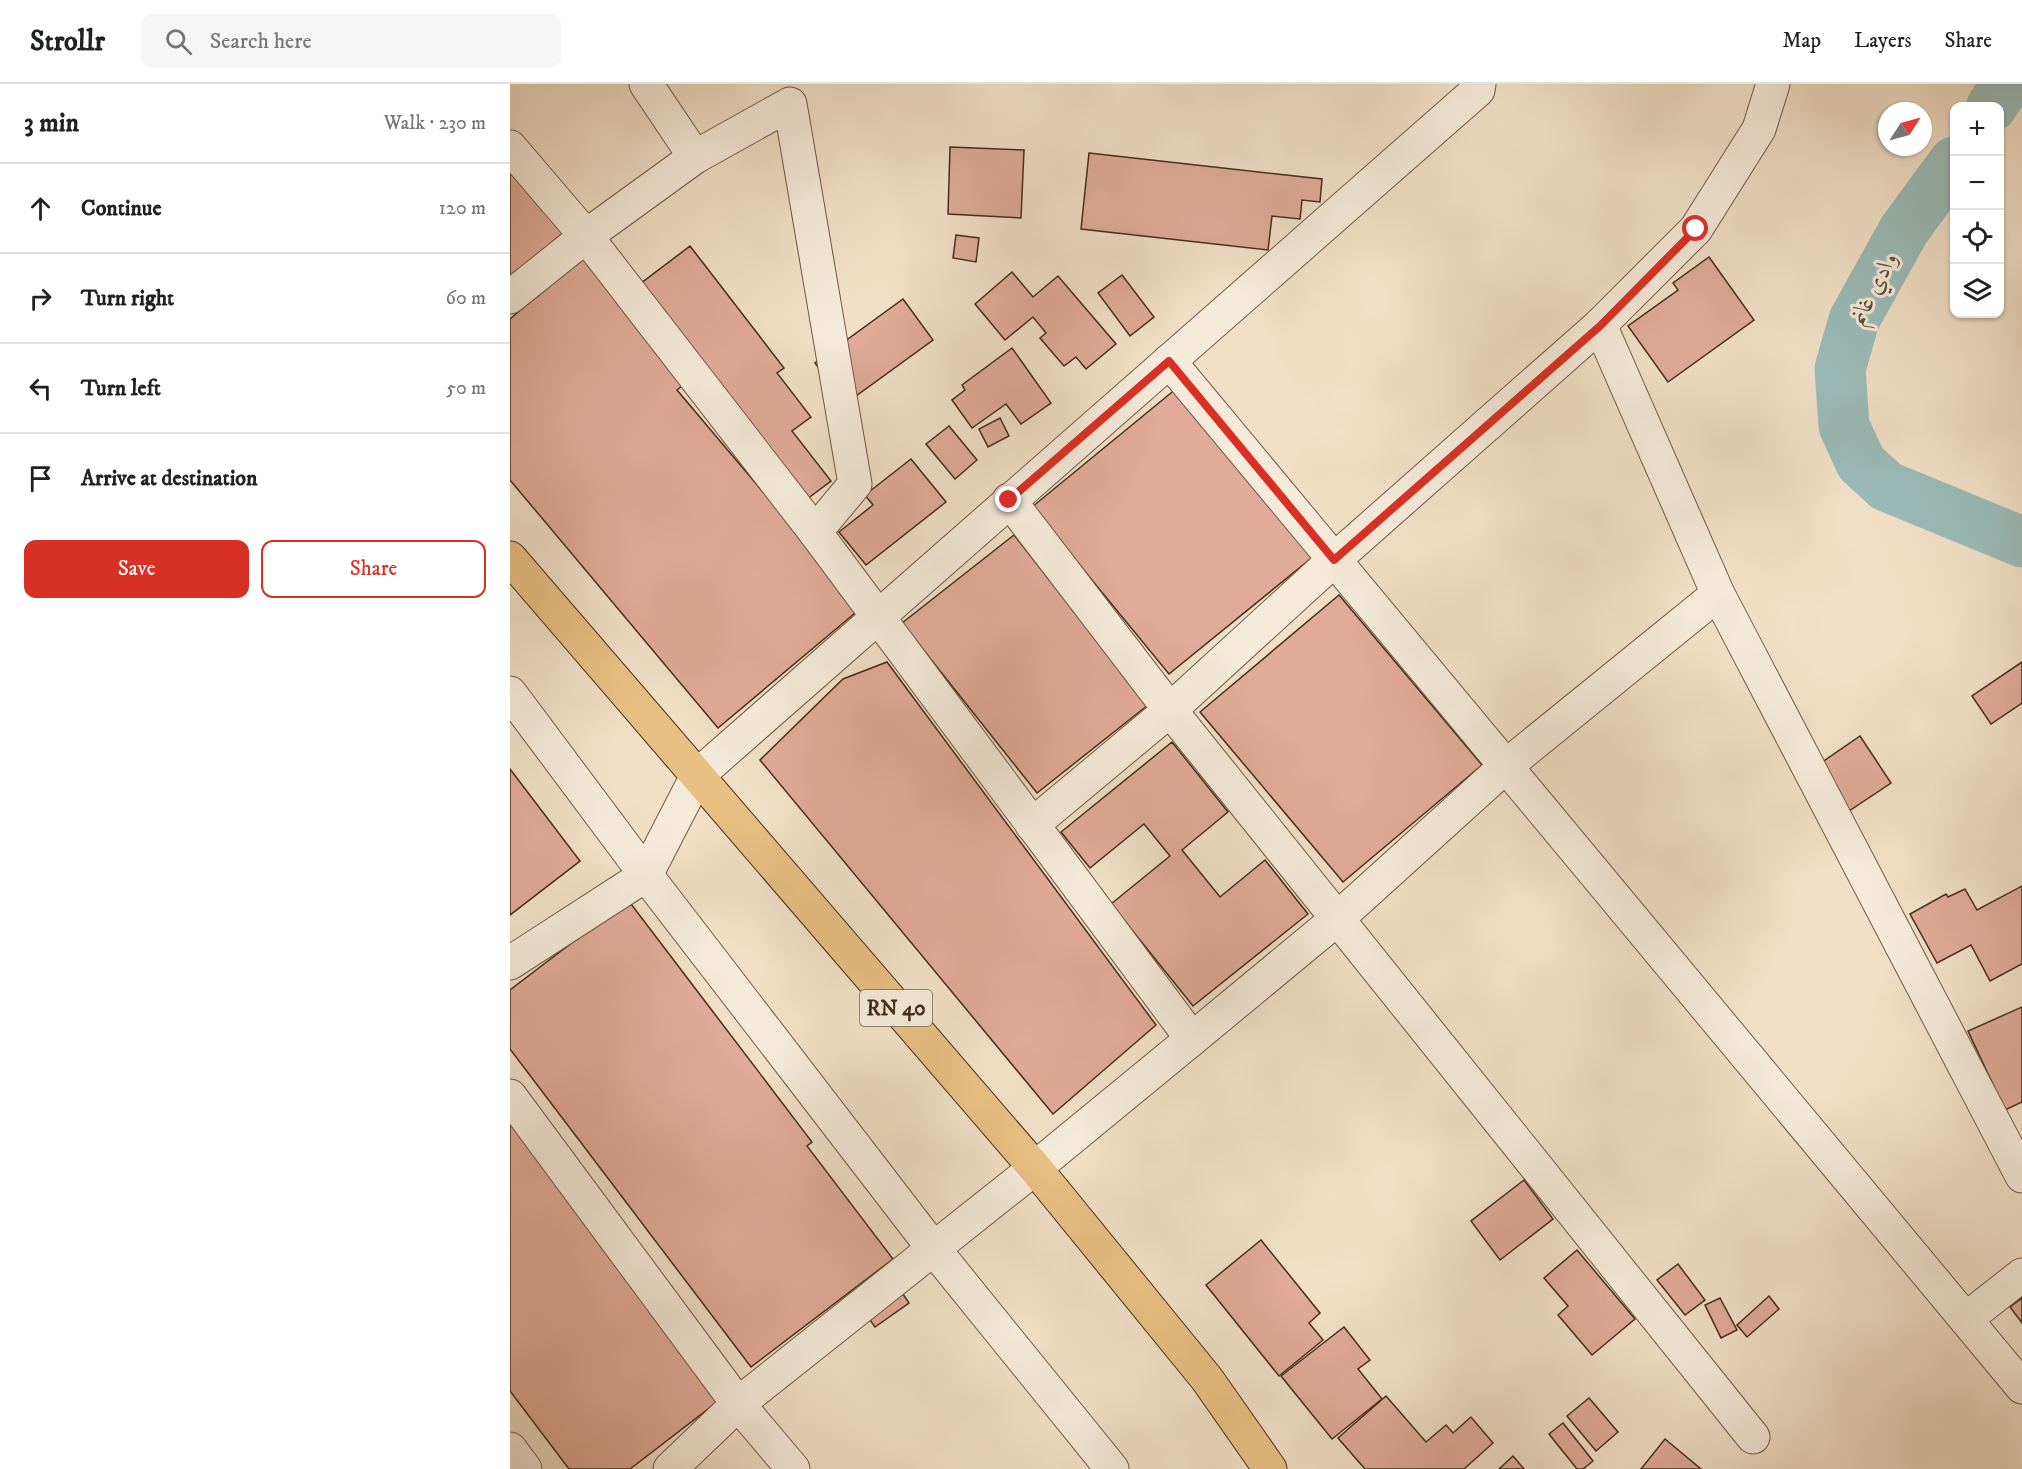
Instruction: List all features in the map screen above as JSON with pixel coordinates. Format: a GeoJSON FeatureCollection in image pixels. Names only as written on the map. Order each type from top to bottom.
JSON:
{"type":"FeatureCollection","features":[{"type":"Feature","properties":{"kind":"main road","name":"RN 40"},"geometry":{"type":"LineString","coordinates":[[510,558],[1035,1168],[1207,1379],[1269,1469]]}},
{"type":"Feature","properties":{"kind":"street"},"geometry":{"type":"LineString","coordinates":[[646,84],[695,157]]}},
{"type":"Feature","properties":{"kind":"street"},"geometry":{"type":"LineString","coordinates":[[510,963],[646,874],[697,776],[1478,90],[1479,84]]}},
{"type":"Feature","properties":{"kind":"street"},"geometry":{"type":"LineString","coordinates":[[1032,825],[1170,711],[1334,560],[1600,326],[1696,229],[1759,129],[1773,84]]}},
{"type":"Feature","properties":{"kind":"street"},"geometry":{"type":"LineString","coordinates":[[510,297],[586,236],[695,157],[790,104],[855,484],[815,532]]}},
{"type":"Feature","properties":{"kind":"street"},"geometry":{"type":"LineString","coordinates":[[510,147],[586,236],[815,532],[1192,1040]]}},
{"type":"Feature","properties":{"kind":"street"},"geometry":{"type":"LineString","coordinates":[[1600,326],[1718,594],[2022,1176]]}},
{"type":"Feature","properties":{"kind":"street"},"geometry":{"type":"LineString","coordinates":[[1169,361],[2022,1387]]}},
{"type":"Feature","properties":{"kind":"street"},"geometry":{"type":"LineString","coordinates":[[1009,500],[1170,711],[1753,1437]]}},
{"type":"Feature","properties":{"kind":"street"},"geometry":{"type":"LineString","coordinates":[[670,1469],[738,1404],[1192,1040],[1337,919],[1506,765],[1718,594]]}},
{"type":"Feature","properties":{"kind":"street"},"geometry":{"type":"LineString","coordinates":[[510,693],[933,1248],[1112,1469]]}},
{"type":"Feature","properties":{"kind":"street"},"geometry":{"type":"LineString","coordinates":[[510,1095],[738,1404],[793,1469]]}},
{"type":"Feature","properties":{"kind":"street"},"geometry":{"type":"LineString","coordinates":[[1966,1319],[2022,1275]]}},
{"type":"Feature","properties":{"kind":"street"},"geometry":{"type":"LineString","coordinates":[[510,1449],[525,1469]]}},
{"type":"Feature","properties":{"kind":"building"},"geometry":{"type":"Polygon","coordinates":[[[950,147],[1024,150],[1021,218],[948,214],[950,147]]]}},
{"type":"Feature","properties":{"kind":"building"},"geometry":{"type":"Polygon","coordinates":[[[1089,153],[1322,179],[1320,202],[1302,200],[1300,219],[1272,216],[1268,250],[1081,229],[1089,153]]]}},
{"type":"Feature","properties":{"kind":"building"},"geometry":{"type":"Polygon","coordinates":[[[510,171],[564,235],[510,280],[510,171]]]}},
{"type":"Feature","properties":{"kind":"building"},"geometry":{"type":"Polygon","coordinates":[[[956,235],[979,238],[976,262],[953,258],[956,235]]]}},
{"type":"Feature","properties":{"kind":"building"},"geometry":{"type":"Polygon","coordinates":[[[690,246],[784,368],[777,373],[811,417],[792,431],[831,481],[807,499],[640,284],[690,246]]]}},
{"type":"Feature","properties":{"kind":"building"},"geometry":{"type":"Polygon","coordinates":[[[1709,257],[1754,320],[1668,382],[1628,326],[1678,290],[1673,283],[1709,257]]]}},
{"type":"Feature","properties":{"kind":"building"},"geometry":{"type":"Polygon","coordinates":[[[582,258],[687,382],[677,390],[861,608],[718,728],[510,480],[510,319],[582,258]]]}},
{"type":"Feature","properties":{"kind":"building"},"geometry":{"type":"Polygon","coordinates":[[[1012,272],[1033,297],[1058,276],[1116,344],[1086,369],[1076,357],[1064,366],[1040,338],[1046,333],[1033,317],[1005,340],[975,304],[1012,272]]]}},
{"type":"Feature","properties":{"kind":"building"},"geometry":{"type":"Polygon","coordinates":[[[1122,275],[1154,317],[1130,336],[1098,293],[1122,275]]]}},
{"type":"Feature","properties":{"kind":"building"},"geometry":{"type":"Polygon","coordinates":[[[903,299],[933,340],[845,404],[815,363],[903,299]]]}},
{"type":"Feature","properties":{"kind":"building"},"geometry":{"type":"Polygon","coordinates":[[[1012,348],[1051,403],[1021,424],[1006,404],[972,428],[952,400],[965,390],[962,385],[1012,348]]]}},
{"type":"Feature","properties":{"kind":"building"},"geometry":{"type":"Polygon","coordinates":[[[1177,388],[1314,556],[1169,674],[1032,507],[1177,388]]]}},
{"type":"Feature","properties":{"kind":"building"},"geometry":{"type":"Polygon","coordinates":[[[1000,418],[1009,436],[988,447],[979,429],[1000,418]]]}},
{"type":"Feature","properties":{"kind":"building"},"geometry":{"type":"Polygon","coordinates":[[[949,426],[977,460],[955,479],[926,444],[949,426]]]}},
{"type":"Feature","properties":{"kind":"building"},"geometry":{"type":"Polygon","coordinates":[[[911,459],[946,502],[866,565],[839,532],[873,505],[865,495],[911,459]]]}},
{"type":"Feature","properties":{"kind":"building"},"geometry":{"type":"Polygon","coordinates":[[[1014,535],[1148,705],[1037,793],[902,623],[1014,535]]]}},
{"type":"Feature","properties":{"kind":"building"},"geometry":{"type":"Polygon","coordinates":[[[1339,595],[1482,765],[1343,882],[1200,712],[1339,595]]]}},
{"type":"Feature","properties":{"kind":"building"},"geometry":{"type":"Polygon","coordinates":[[[887,662],[1156,1025],[1053,1114],[760,760],[843,679],[887,662]]]}},
{"type":"Feature","properties":{"kind":"building"},"geometry":{"type":"Polygon","coordinates":[[[2022,662],[2022,703],[1991,724],[1972,696],[2022,662]]]}},
{"type":"Feature","properties":{"kind":"building"},"geometry":{"type":"Polygon","coordinates":[[[1860,736],[1891,783],[1846,813],[1815,767],[1860,736]]]}},
{"type":"Feature","properties":{"kind":"building"},"geometry":{"type":"Polygon","coordinates":[[[1172,742],[1228,812],[1182,850],[1220,897],[1265,860],[1308,914],[1193,1006],[1111,904],[1170,856],[1144,824],[1090,868],[1061,832],[1172,742]]]}},
{"type":"Feature","properties":{"kind":"building"},"geometry":{"type":"Polygon","coordinates":[[[510,769],[580,861],[510,915],[510,769]]]}},
{"type":"Feature","properties":{"kind":"building"},"geometry":{"type":"Polygon","coordinates":[[[2022,886],[2022,964],[1990,981],[1971,945],[1937,963],[1910,914],[1946,894],[1948,897],[1965,889],[1977,910],[2022,886]]]}},
{"type":"Feature","properties":{"kind":"building"},"geometry":{"type":"Polygon","coordinates":[[[628,900],[812,1142],[807,1146],[893,1259],[751,1367],[510,1049],[510,990],[628,900]]]}},
{"type":"Feature","properties":{"kind":"building"},"geometry":{"type":"Polygon","coordinates":[[[2022,1007],[2022,1102],[2005,1110],[1968,1031],[2022,1007]]]}},
{"type":"Feature","properties":{"kind":"building"},"geometry":{"type":"Polygon","coordinates":[[[510,1122],[721,1399],[630,1469],[569,1469],[510,1391],[510,1122]]]}},
{"type":"Feature","properties":{"kind":"building"},"geometry":{"type":"Polygon","coordinates":[[[1524,1180],[1553,1219],[1500,1260],[1471,1221],[1524,1180]]]}},
{"type":"Feature","properties":{"kind":"building"},"geometry":{"type":"Polygon","coordinates":[[[1261,1240],[1320,1313],[1309,1323],[1323,1340],[1279,1376],[1206,1285],[1261,1240]]]}},
{"type":"Feature","properties":{"kind":"building"},"geometry":{"type":"Polygon","coordinates":[[[1577,1250],[1635,1319],[1592,1355],[1558,1315],[1568,1306],[1544,1278],[1577,1250]]]}},
{"type":"Feature","properties":{"kind":"building"},"geometry":{"type":"Polygon","coordinates":[[[1678,1264],[1705,1300],[1685,1315],[1657,1280],[1678,1264]]]}},
{"type":"Feature","properties":{"kind":"building"},"geometry":{"type":"Polygon","coordinates":[[[897,1285],[909,1303],[875,1327],[863,1310],[897,1285]]]}},
{"type":"Feature","properties":{"kind":"building"},"geometry":{"type":"Polygon","coordinates":[[[1769,1296],[1779,1309],[1747,1337],[1737,1325],[1769,1296]]]}},
{"type":"Feature","properties":{"kind":"building"},"geometry":{"type":"Polygon","coordinates":[[[1720,1298],[1737,1330],[1721,1338],[1705,1305],[1720,1298]]]}},
{"type":"Feature","properties":{"kind":"building"},"geometry":{"type":"Polygon","coordinates":[[[2022,1298],[2022,1323],[2010,1307],[2022,1298]]]}},
{"type":"Feature","properties":{"kind":"building"},"geometry":{"type":"Polygon","coordinates":[[[1344,1327],[1370,1360],[1358,1369],[1382,1399],[1332,1439],[1281,1376],[1344,1327]]]}},
{"type":"Feature","properties":{"kind":"building"},"geometry":{"type":"Polygon","coordinates":[[[1386,1396],[1426,1442],[1446,1425],[1453,1433],[1471,1417],[1493,1443],[1464,1469],[1365,1469],[1338,1438],[1386,1396]]]}},
{"type":"Feature","properties":{"kind":"building"},"geometry":{"type":"Polygon","coordinates":[[[1589,1398],[1618,1432],[1596,1451],[1567,1416],[1589,1398]]]}},
{"type":"Feature","properties":{"kind":"building"},"geometry":{"type":"Polygon","coordinates":[[[1563,1423],[1593,1461],[1583,1469],[1577,1469],[1549,1434],[1563,1423]]]}},
{"type":"Feature","properties":{"kind":"building"},"geometry":{"type":"Polygon","coordinates":[[[1665,1439],[1701,1469],[1641,1469],[1665,1439]]]}},
{"type":"Feature","properties":{"kind":"building"},"geometry":{"type":"Polygon","coordinates":[[[1513,1456],[1524,1469],[1499,1469],[1513,1456]]]}},
{"type":"Feature","properties":{"kind":"waterway","name":"وادي غانم"},"geometry":{"type":"LineString","coordinates":[[1995,102],[2006,84]]}},
{"type":"Feature","properties":{"kind":"waterway","name":"وادي غانم"},"geometry":{"type":"LineString","coordinates":[[1950,167],[1904,230],[1854,320],[1840,369],[1844,426],[1861,463],[1886,486],[2022,542]]}},
{"type":"Feature","properties":{"kind":"route"},"geometry":{"type":"LineString","coordinates":[[1009,500],[1169,361],[1334,560],[1600,326],[1696,229]]}}]}
